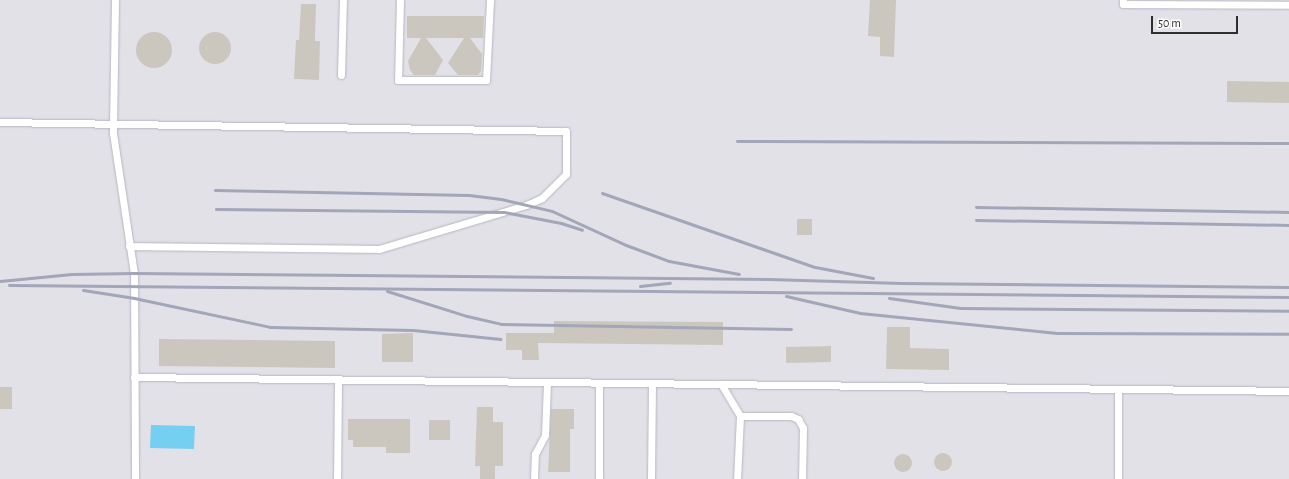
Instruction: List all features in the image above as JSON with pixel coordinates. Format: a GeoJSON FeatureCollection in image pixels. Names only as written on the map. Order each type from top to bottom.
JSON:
{"type":"FeatureCollection","features":[{"type":"Feature","properties":{"kind":"lane"},"geometry":{"type":"LineString","coordinates":[[115,0],[113,124],[134,273],[135,479]]}},
{"type":"Feature","properties":{"kind":"lane"},"geometry":{"type":"LineString","coordinates":[[341,75],[342,0]]}},
{"type":"Feature","properties":{"kind":"lane"},"geometry":{"type":"LineString","coordinates":[[400,0],[398,80],[486,80],[490,0]]}},
{"type":"Feature","properties":{"kind":"lane"},"geometry":{"type":"LineString","coordinates":[[1123,0],[1123,4],[1289,5]]}},
{"type":"Feature","properties":{"kind":"lane"},"geometry":{"type":"LineString","coordinates":[[0,122],[566,131],[566,174],[542,198],[526,205],[380,249],[129,246]]}},
{"type":"Feature","properties":{"kind":"lane"},"geometry":{"type":"LineString","coordinates":[[134,377],[1289,391]]}},
{"type":"Feature","properties":{"kind":"lane"},"geometry":{"type":"LineString","coordinates":[[337,479],[338,379]]}},
{"type":"Feature","properties":{"kind":"lane"},"geometry":{"type":"LineString","coordinates":[[534,479],[535,454],[545,435],[547,382]]}},
{"type":"Feature","properties":{"kind":"lane"},"geometry":{"type":"LineString","coordinates":[[599,382],[599,479]]}},
{"type":"Feature","properties":{"kind":"lane"},"geometry":{"type":"LineString","coordinates":[[651,479],[652,383]]}},
{"type":"Feature","properties":{"kind":"lane"},"geometry":{"type":"LineString","coordinates":[[721,384],[740,416],[737,479]]}},
{"type":"Feature","properties":{"kind":"lane"},"geometry":{"type":"LineString","coordinates":[[1118,389],[1118,479]]}},
{"type":"Feature","properties":{"kind":"lane"},"geometry":{"type":"LineString","coordinates":[[740,416],[791,416],[798,420],[803,428],[802,479]]}},
{"type":"Feature","properties":{"kind":"shaded area"},"geometry":{"type":"Polygon","coordinates":[[[0,0],[1289,0],[1289,479],[0,479],[0,0]]]}},
{"type":"Feature","properties":{"kind":"water"},"geometry":{"type":"Polygon","coordinates":[[[151,425],[195,426],[194,449],[150,448],[151,425]]]}},
{"type":"Feature","properties":{"kind":"building"},"geometry":{"type":"Polygon","coordinates":[[[870,0],[896,0],[894,57],[880,56],[880,37],[868,36],[870,0]]]}},
{"type":"Feature","properties":{"kind":"building"},"geometry":{"type":"Polygon","coordinates":[[[301,4],[316,4],[315,41],[320,41],[319,80],[294,79],[296,40],[299,40],[301,4]]]}},
{"type":"Feature","properties":{"kind":"building"},"geometry":{"type":"Polygon","coordinates":[[[407,16],[484,16],[483,38],[470,38],[482,54],[481,71],[478,75],[458,75],[448,63],[464,38],[426,38],[443,60],[435,75],[414,75],[410,70],[408,61],[421,38],[407,38],[407,16]]]}},
{"type":"Feature","properties":{"kind":"building"},"geometry":{"type":"Polygon","coordinates":[[[154,32],[164,35],[169,40],[172,50],[169,60],[164,65],[154,68],[144,65],[139,60],[136,50],[139,40],[144,35],[154,32]]]}},
{"type":"Feature","properties":{"kind":"building"},"geometry":{"type":"Polygon","coordinates":[[[212,32],[218,32],[227,36],[231,48],[227,60],[218,64],[212,64],[203,60],[199,51],[199,45],[203,36],[212,32]]]}},
{"type":"Feature","properties":{"kind":"building"},"geometry":{"type":"Polygon","coordinates":[[[1227,81],[1289,82],[1289,103],[1227,102],[1227,81]]]}},
{"type":"Feature","properties":{"kind":"building"},"geometry":{"type":"Polygon","coordinates":[[[797,219],[812,219],[812,235],[797,235],[797,219]]]}},
{"type":"Feature","properties":{"kind":"building"},"geometry":{"type":"Polygon","coordinates":[[[554,321],[723,322],[723,345],[538,343],[539,360],[522,360],[522,350],[506,350],[506,333],[554,333],[554,321]]]}},
{"type":"Feature","properties":{"kind":"building"},"geometry":{"type":"Polygon","coordinates":[[[887,327],[910,327],[910,348],[949,349],[949,370],[886,369],[887,327]]]}},
{"type":"Feature","properties":{"kind":"building"},"geometry":{"type":"Polygon","coordinates":[[[413,333],[413,362],[382,362],[382,334],[413,333]]]}},
{"type":"Feature","properties":{"kind":"building"},"geometry":{"type":"Polygon","coordinates":[[[159,339],[335,341],[335,368],[159,366],[159,339]]]}},
{"type":"Feature","properties":{"kind":"building"},"geometry":{"type":"Polygon","coordinates":[[[831,346],[831,362],[786,363],[786,347],[831,346]]]}},
{"type":"Feature","properties":{"kind":"building"},"geometry":{"type":"Polygon","coordinates":[[[0,387],[12,387],[12,409],[0,409],[0,387]]]}},
{"type":"Feature","properties":{"kind":"building"},"geometry":{"type":"Polygon","coordinates":[[[477,407],[493,407],[493,422],[503,422],[503,466],[495,466],[495,479],[480,479],[480,466],[475,466],[477,407]]]}},
{"type":"Feature","properties":{"kind":"building"},"geometry":{"type":"Polygon","coordinates":[[[551,409],[574,409],[574,429],[570,429],[570,472],[548,472],[551,409]]]}},
{"type":"Feature","properties":{"kind":"building"},"geometry":{"type":"Polygon","coordinates":[[[348,419],[410,419],[410,453],[386,453],[386,447],[353,447],[353,440],[348,440],[348,419]]]}},
{"type":"Feature","properties":{"kind":"building"},"geometry":{"type":"Polygon","coordinates":[[[429,420],[450,420],[450,440],[429,440],[429,420]]]}},
{"type":"Feature","properties":{"kind":"building"},"geometry":{"type":"Polygon","coordinates":[[[943,453],[949,456],[952,462],[949,468],[943,471],[937,468],[934,462],[937,456],[943,453]]]}},
{"type":"Feature","properties":{"kind":"building"},"geometry":{"type":"Polygon","coordinates":[[[903,454],[909,457],[912,463],[909,469],[903,472],[897,469],[894,463],[897,457],[903,454]]]}},
{"type":"Feature","properties":{"kind":"railway"},"geometry":{"type":"LineString","coordinates":[[737,141],[1289,143]]}},
{"type":"Feature","properties":{"kind":"railway"},"geometry":{"type":"LineString","coordinates":[[215,190],[469,195],[501,199],[552,211],[626,245],[669,261],[739,274]]}},
{"type":"Feature","properties":{"kind":"railway"},"geometry":{"type":"LineString","coordinates":[[602,193],[815,267],[873,278]]}},
{"type":"Feature","properties":{"kind":"railway"},"geometry":{"type":"LineString","coordinates":[[976,207],[1289,212]]}},
{"type":"Feature","properties":{"kind":"railway"},"geometry":{"type":"LineString","coordinates":[[216,209],[504,212],[561,223],[582,230]]}},
{"type":"Feature","properties":{"kind":"railway"},"geometry":{"type":"LineString","coordinates":[[976,220],[1289,225]]}},
{"type":"Feature","properties":{"kind":"railway"},"geometry":{"type":"LineString","coordinates":[[0,281],[72,274],[134,273],[769,279],[901,283],[1289,287]]}},
{"type":"Feature","properties":{"kind":"railway"},"geometry":{"type":"LineString","coordinates":[[640,286],[670,283]]}},
{"type":"Feature","properties":{"kind":"railway"},"geometry":{"type":"LineString","coordinates":[[9,285],[1289,297]]}},
{"type":"Feature","properties":{"kind":"railway"},"geometry":{"type":"LineString","coordinates":[[83,290],[134,298],[270,327],[413,330],[501,339]]}},
{"type":"Feature","properties":{"kind":"railway"},"geometry":{"type":"LineString","coordinates":[[387,291],[467,316],[501,324],[791,329]]}},
{"type":"Feature","properties":{"kind":"railway"},"geometry":{"type":"LineString","coordinates":[[786,296],[860,313],[1057,333],[1289,334]]}},
{"type":"Feature","properties":{"kind":"railway"},"geometry":{"type":"LineString","coordinates":[[889,298],[960,308],[1289,311]]}}]}
